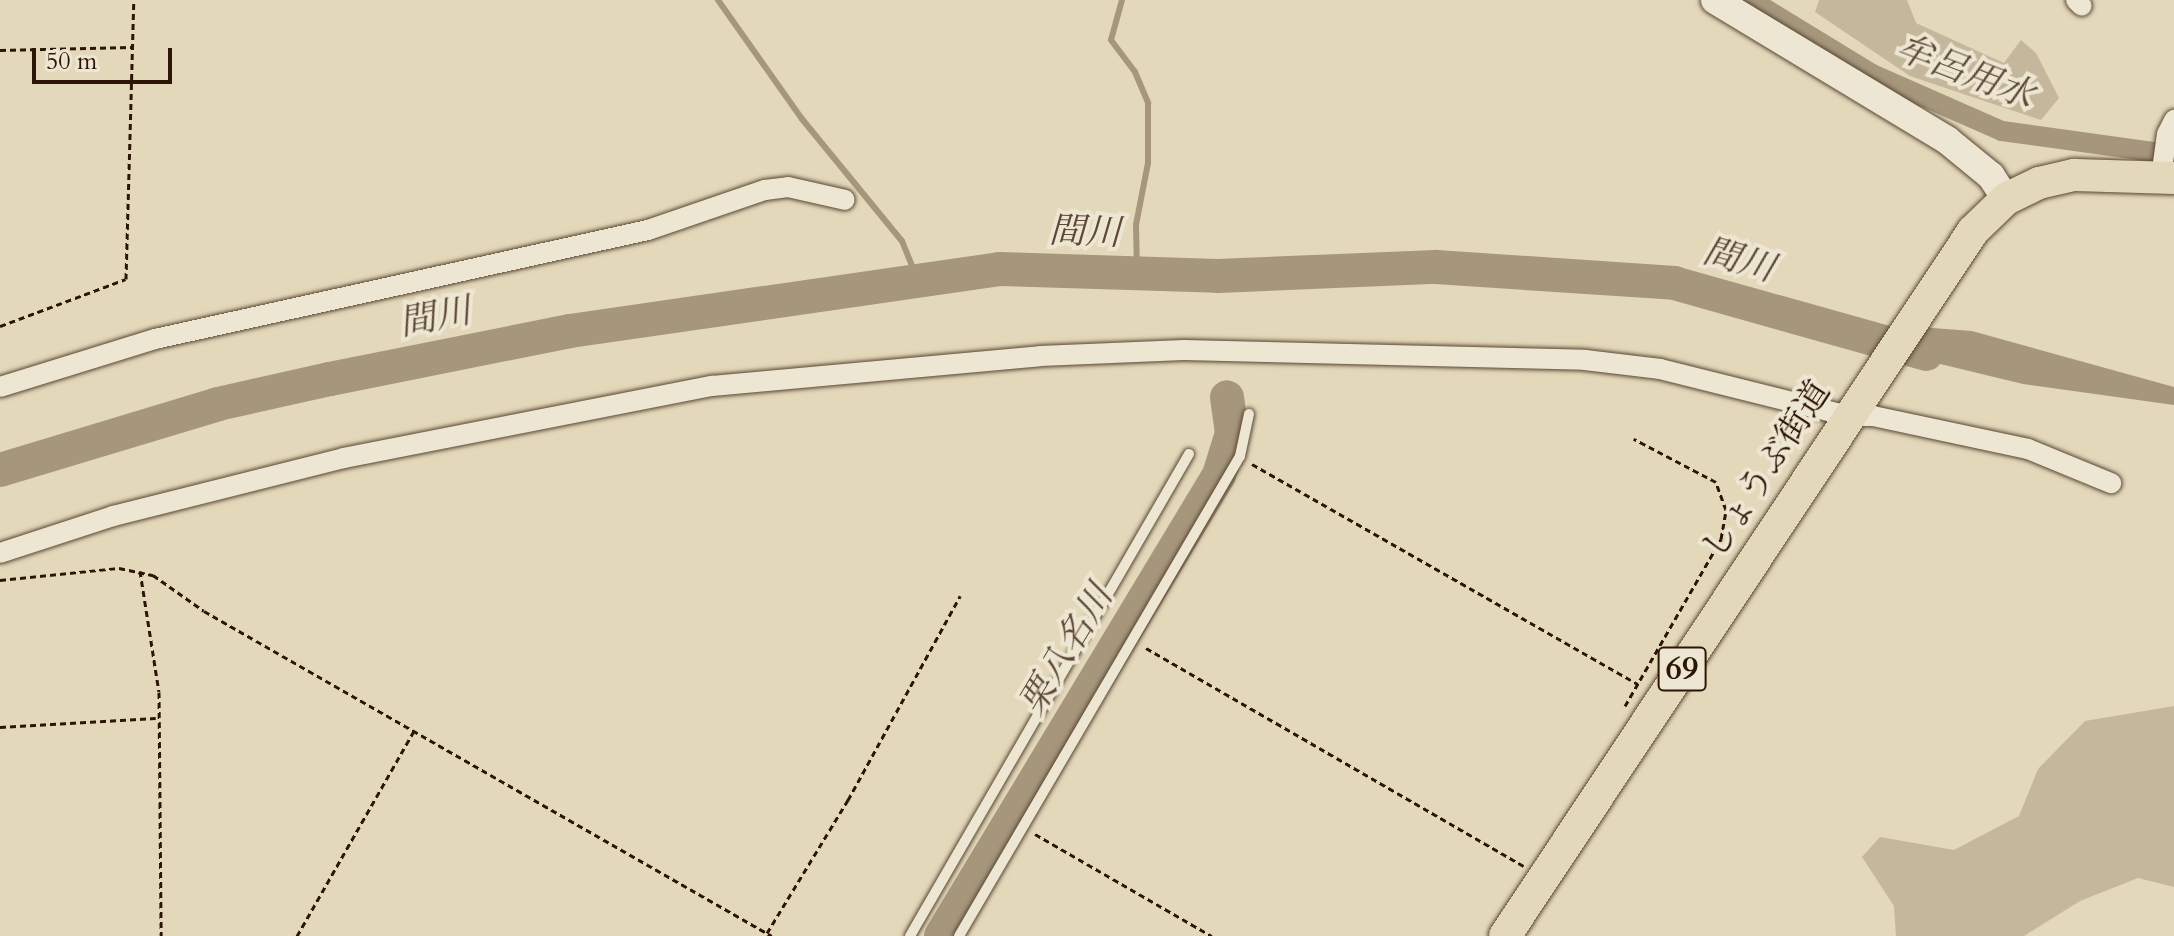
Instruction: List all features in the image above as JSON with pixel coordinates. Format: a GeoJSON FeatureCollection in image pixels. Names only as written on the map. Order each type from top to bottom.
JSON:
{"type":"FeatureCollection","features":[{"type":"Feature","properties":{"kind":"main road","name":"しょうぶ街道"},"geometry":{"type":"LineString","coordinates":[[1505,936],[1535,867],[1852,409],[1952,256],[2006,199],[2039,183],[2075,175],[2168,178]]}},
{"type":"Feature","properties":{"kind":"street"},"geometry":{"type":"LineString","coordinates":[[1715,0],[1947,140],[1991,176],[2006,199]]}},
{"type":"Feature","properties":{"kind":"street"},"geometry":{"type":"LineString","coordinates":[[2168,178],[2174,120]]}},
{"type":"Feature","properties":{"kind":"street"},"geometry":{"type":"LineString","coordinates":[[0,387],[155,339],[648,230],[765,190],[788,187],[845,200]]}},
{"type":"Feature","properties":{"kind":"street"},"geometry":{"type":"LineString","coordinates":[[0,553],[113,516],[344,458],[594,406],[712,386],[859,376],[1040,356],[1184,350],[1585,360],[1852,409],[2028,449],[2111,483]]}},
{"type":"Feature","properties":{"kind":"lane"},"geometry":{"type":"LineString","coordinates":[[959,936],[1240,456],[1249,414]]}},
{"type":"Feature","properties":{"kind":"lane"},"geometry":{"type":"LineString","coordinates":[[910,936],[1189,454]]}},
{"type":"Feature","properties":{"kind":"path"},"geometry":{"type":"LineString","coordinates":[[0,326],[126,279],[134,0]]}},
{"type":"Feature","properties":{"kind":"path"},"geometry":{"type":"LineString","coordinates":[[0,50],[133,47]]}},
{"type":"Feature","properties":{"kind":"path"},"geometry":{"type":"LineString","coordinates":[[1623,709],[1721,539],[1726,510],[1716,482],[1634,439]]}},
{"type":"Feature","properties":{"kind":"path"},"geometry":{"type":"LineString","coordinates":[[1240,456],[1638,684]]}},
{"type":"Feature","properties":{"kind":"path"},"geometry":{"type":"LineString","coordinates":[[0,580],[119,568],[140,571],[772,936]]}},
{"type":"Feature","properties":{"kind":"path"},"geometry":{"type":"LineString","coordinates":[[140,571],[157,661],[161,936]]}},
{"type":"Feature","properties":{"kind":"path"},"geometry":{"type":"LineString","coordinates":[[767,933],[848,800],[960,596]]}},
{"type":"Feature","properties":{"kind":"path"},"geometry":{"type":"LineString","coordinates":[[1132,641],[1535,867]]}},
{"type":"Feature","properties":{"kind":"path"},"geometry":{"type":"LineString","coordinates":[[0,727],[157,718]]}},
{"type":"Feature","properties":{"kind":"path"},"geometry":{"type":"LineString","coordinates":[[297,936],[414,731]]}},
{"type":"Feature","properties":{"kind":"path"},"geometry":{"type":"LineString","coordinates":[[1022,827],[1212,936]]}},
{"type":"Feature","properties":{"kind":"shaded area"},"geometry":{"type":"Polygon","coordinates":[[[1819,0],[1907,0],[1916,23],[2004,63],[2021,40],[2036,53],[2059,98],[2041,120],[1910,76],[1815,12],[1819,0]]]}},
{"type":"Feature","properties":{"kind":"shaded area"},"geometry":{"type":"Polygon","coordinates":[[[1919,327],[1972,331],[2174,387],[2174,405],[2023,384],[1903,355],[1919,327]]]}},
{"type":"Feature","properties":{"kind":"shaded area"},"geometry":{"type":"Polygon","coordinates":[[[2174,706],[2174,887],[2138,878],[2080,901],[2024,936],[1896,936],[1894,906],[1862,857],[1880,837],[1954,850],[2019,816],[2038,769],[2085,721],[2174,706]]]}},
{"type":"Feature","properties":{"kind":"waterway"},"geometry":{"type":"LineString","coordinates":[[718,0],[802,119],[902,241],[917,278]]}},
{"type":"Feature","properties":{"kind":"waterway"},"geometry":{"type":"LineString","coordinates":[[1122,0],[1111,40],[1135,72],[1148,103],[1148,163],[1136,225],[1137,273]]}},
{"type":"Feature","properties":{"kind":"waterway","name":"牟呂用水"},"geometry":{"type":"LineString","coordinates":[[1751,0],[1872,74],[2002,131],[2174,155]]}},
{"type":"Feature","properties":{"kind":"waterway","name":"間川"},"geometry":{"type":"LineString","coordinates":[[0,470],[218,404],[330,379],[570,331],[999,269],[1218,276],[1436,267],[1674,283],[1926,354]]}},
{"type":"Feature","properties":{"kind":"waterway","name":"栗八名川"},"geometry":{"type":"LineString","coordinates":[[941,936],[1219,475],[1232,433],[1227,397]]}}]}
